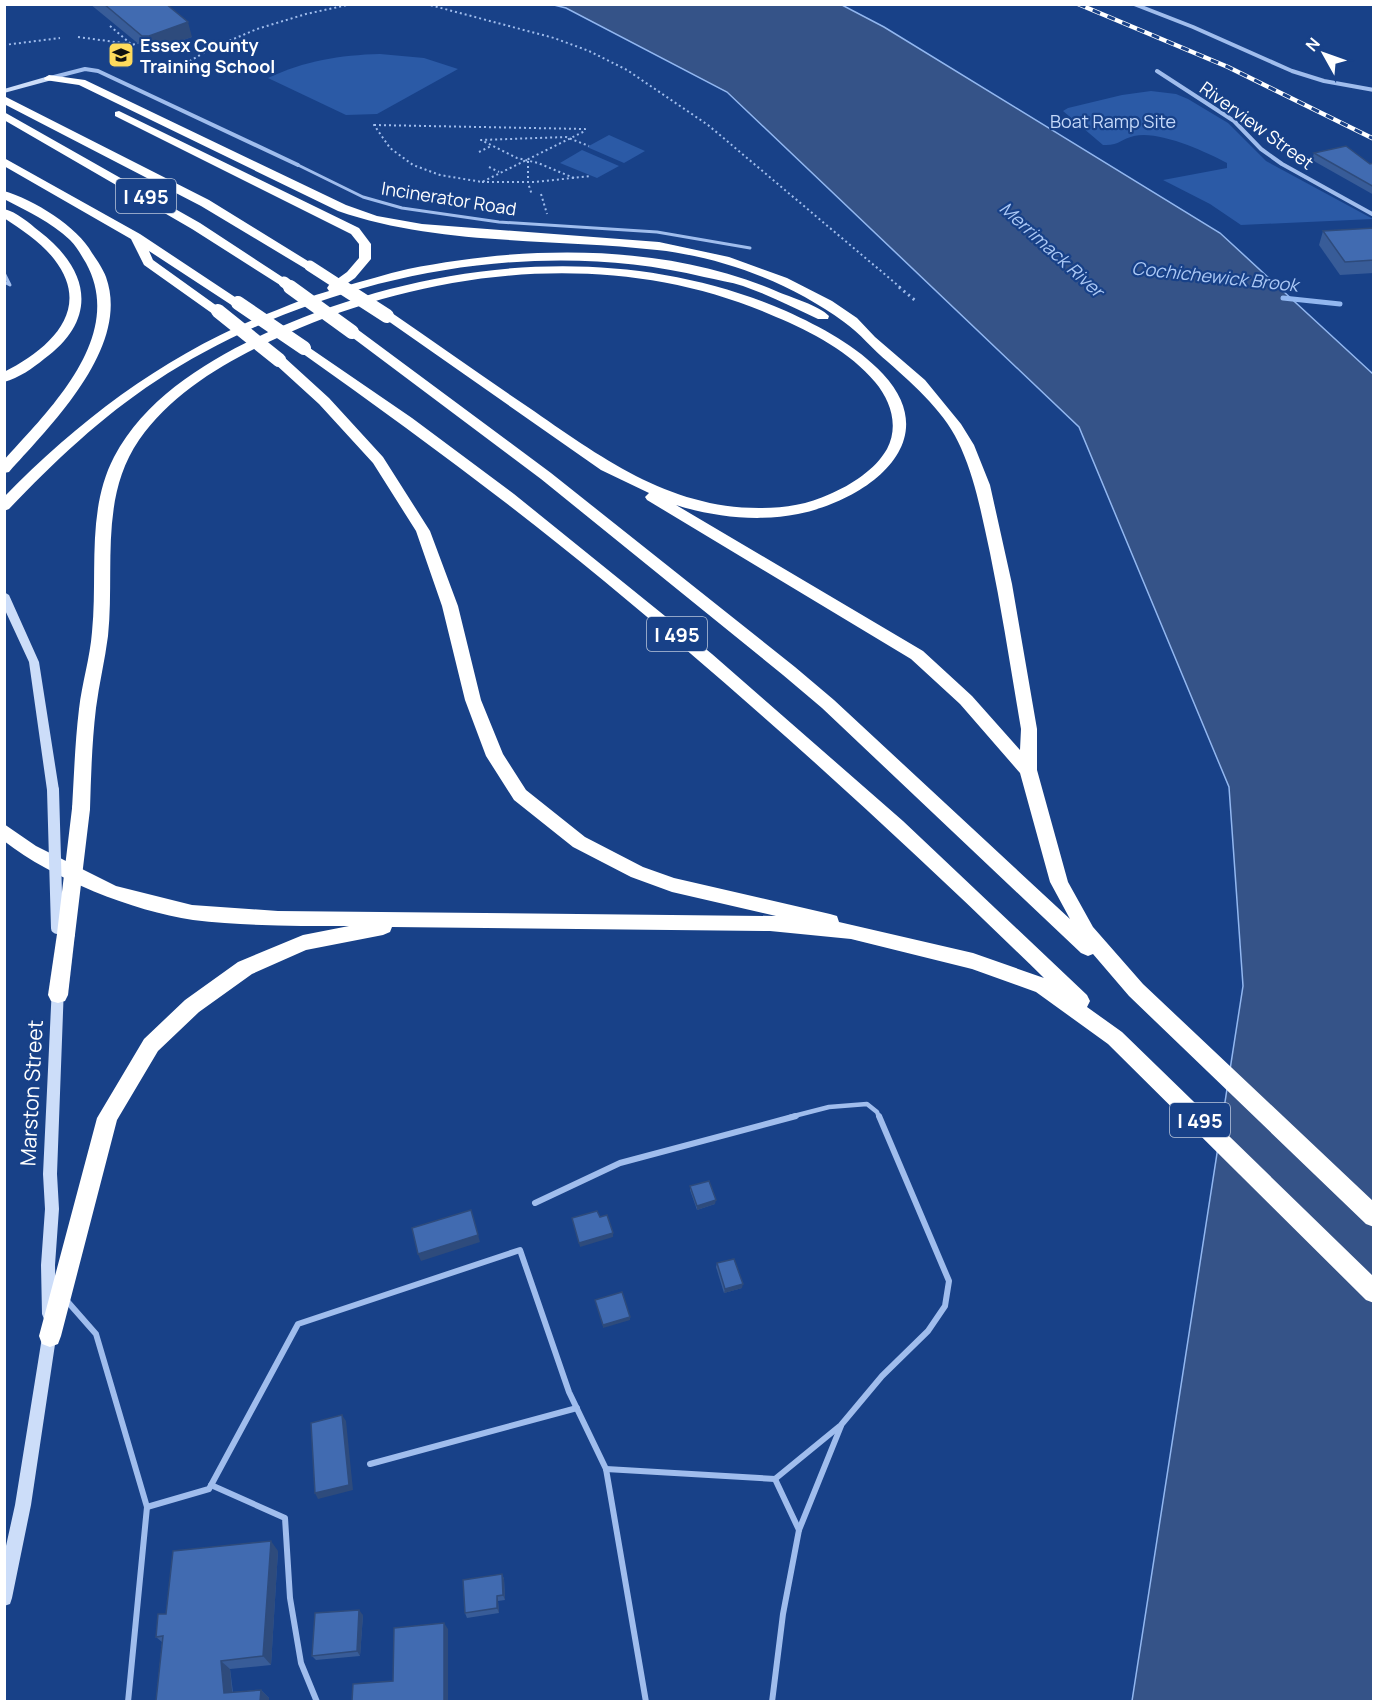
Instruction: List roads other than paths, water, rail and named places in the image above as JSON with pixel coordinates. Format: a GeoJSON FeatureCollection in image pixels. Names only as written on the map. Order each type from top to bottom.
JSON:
{"type":"FeatureCollection","features":[{"type":"Feature","properties":{"kind":"highway"},"geometry":{"type":"LineString","coordinates":[[49,78],[355,231],[364,244],[365,260],[351,275],[321,296]]}},
{"type":"Feature","properties":{"kind":"highway"},"geometry":{"type":"LineString","coordinates":[[49,78],[81,82],[342,208],[374,219],[422,228],[659,246],[725,260],[783,281],[827,304],[852,321],[870,340],[920,383],[954,424],[967,445],[983,485],[1004,584],[1029,729],[1028,770],[1059,882],[1086,932],[1136,990],[1374,1217]]}},
{"type":"Feature","properties":{"kind":"highway"},"geometry":{"type":"LineString","coordinates":[[9,101],[205,203],[310,266],[667,507],[917,655],[966,700],[1028,770]]}},
{"type":"Feature","properties":{"kind":"highway","name":"I 495"},"geometry":{"type":"LineString","coordinates":[[4,115],[176,214],[284,282],[546,476],[789,671],[1042,904],[1374,1225]]}},
{"type":"Feature","properties":{"kind":"highway","name":"I 495"},"geometry":{"type":"LineString","coordinates":[[4,161],[136,237],[304,348],[389,408],[572,547],[639,602],[837,771],[1026,948],[1374,1292]]}},
{"type":"Feature","properties":{"kind":"highway"},"geometry":{"type":"LineString","coordinates":[[4,194],[49,218],[82,246],[101,274],[104,306],[98,346],[75,388],[4,469]]}},
{"type":"Feature","properties":{"kind":"highway"},"geometry":{"type":"LineString","coordinates":[[4,212],[41,238],[64,263],[76,293],[73,321],[48,351],[4,378]]}},
{"type":"Feature","properties":{"kind":"highway"},"geometry":{"type":"LineString","coordinates":[[136,237],[148,262],[218,311],[279,360],[324,401],[378,460],[423,531],[450,606],[472,700],[495,756],[520,795],[579,842],[637,872],[672,885],[824,918],[850,931]]}},
{"type":"Feature","properties":{"kind":"highway"},"geometry":{"type":"LineString","coordinates":[[4,506],[69,441],[143,384],[214,342],[294,305],[406,274],[469,263],[533,257],[610,259],[670,266],[731,279],[788,298],[870,340]]}},
{"type":"Feature","properties":{"kind":"highway"},"geometry":{"type":"LineString","coordinates":[[58,995],[61,931],[81,808],[87,713],[99,638],[107,505],[121,459],[137,434],[177,392],[219,362],[256,343],[300,322],[345,306],[449,279],[552,270],[628,274],[694,285],[760,304],[810,327],[848,350],[874,372],[895,399],[900,415],[900,435],[895,450],[884,465],[850,491],[823,502],[792,510],[758,513],[690,504],[597,461]]}},
{"type":"Feature","properties":{"kind":"highway"},"geometry":{"type":"LineString","coordinates":[[4,831],[30,851],[112,892],[192,912],[278,918],[770,923],[850,931],[973,961],[1043,986],[1115,1038],[1374,1292]]}},
{"type":"Feature","properties":{"kind":"highway"},"geometry":{"type":"LineString","coordinates":[[50,1336],[107,1118],[151,1044],[192,1006],[245,968],[303,943],[422,920]]}},
{"type":"Feature","properties":{"kind":"main road"},"geometry":{"type":"LineString","coordinates":[[4,91],[49,78]]}},
{"type":"Feature","properties":{"kind":"main road"},"geometry":{"type":"LineString","coordinates":[[4,595],[34,662],[53,790],[61,931]]}},
{"type":"Feature","properties":{"kind":"main road","name":"Marston Street"},"geometry":{"type":"LineString","coordinates":[[4,1598],[23,1505],[50,1336],[48,1265],[52,1209],[50,1174],[58,995]]}},
{"type":"Feature","properties":{"kind":"street"},"geometry":{"type":"LineString","coordinates":[[1134,4],[1193,27],[1292,71],[1324,81],[1374,90]]}},
{"type":"Feature","properties":{"kind":"street","name":"Incinerator Road"},"geometry":{"type":"LineString","coordinates":[[49,78],[80,70],[98,71],[297,165]]}},
{"type":"Feature","properties":{"kind":"street","name":"Riverview Street"},"geometry":{"type":"LineString","coordinates":[[1157,71],[1228,117],[1261,149],[1282,164],[1374,215]]}},
{"type":"Feature","properties":{"kind":"lane","name":"Incinerator Road"},"geometry":{"type":"LineString","coordinates":[[297,165],[363,197],[402,208],[499,222],[657,232],[750,248]]}},
{"type":"Feature","properties":{"kind":"lane"},"geometry":{"type":"LineString","coordinates":[[4,273],[10,285],[4,282]]}},
{"type":"Feature","properties":{"kind":"lane"},"geometry":{"type":"LineString","coordinates":[[535,1203],[620,1163],[829,1107],[867,1104],[877,1113],[949,1281],[945,1306],[928,1330],[882,1376],[841,1425],[775,1479],[726,1474],[654,1473],[606,1469]]}},
{"type":"Feature","properties":{"kind":"lane"},"geometry":{"type":"LineString","coordinates":[[147,1507],[208,1489],[298,1324],[520,1250],[569,1392],[606,1469],[646,1701]]}},
{"type":"Feature","properties":{"kind":"lane"},"geometry":{"type":"LineString","coordinates":[[61,1294],[96,1334],[147,1507],[128,1701]]}},
{"type":"Feature","properties":{"kind":"lane"},"geometry":{"type":"LineString","coordinates":[[370,1464],[577,1408]]}},
{"type":"Feature","properties":{"kind":"lane"},"geometry":{"type":"LineString","coordinates":[[772,1701],[783,1614],[799,1530],[841,1425]]}},
{"type":"Feature","properties":{"kind":"lane"},"geometry":{"type":"LineString","coordinates":[[775,1479],[799,1530]]}},
{"type":"Feature","properties":{"kind":"lane"},"geometry":{"type":"LineString","coordinates":[[210,1485],[285,1518],[290,1598],[301,1663],[317,1701]]}},
{"type":"Feature","properties":{"kind":"water","name":"Merrimack River"},"geometry":{"type":"Polygon","coordinates":[[[554,5],[842,5],[884,27],[1220,233],[1373,374],[1373,1701],[1132,1701],[1243,986],[1229,787],[1079,427],[727,92],[566,8],[554,5]]]}},
{"type":"Feature","properties":{"kind":"waterway","name":"Cochichewick Brook"},"geometry":{"type":"LineString","coordinates":[[1283,298],[1340,304]]}},
{"type":"Feature","properties":{"kind":"railway"},"geometry":{"type":"LineString","coordinates":[[1078,4],[1228,67],[1374,139]]}},
{"type":"Feature","properties":{"kind":"place","name":"Essex County Training School"},"geometry":{"type":"Point","coordinates":[121,55]}},
{"type":"Feature","properties":{"kind":"park label","name":"Boat Ramp Site"},"geometry":{"type":"Point","coordinates":[1113,121]}}]}
